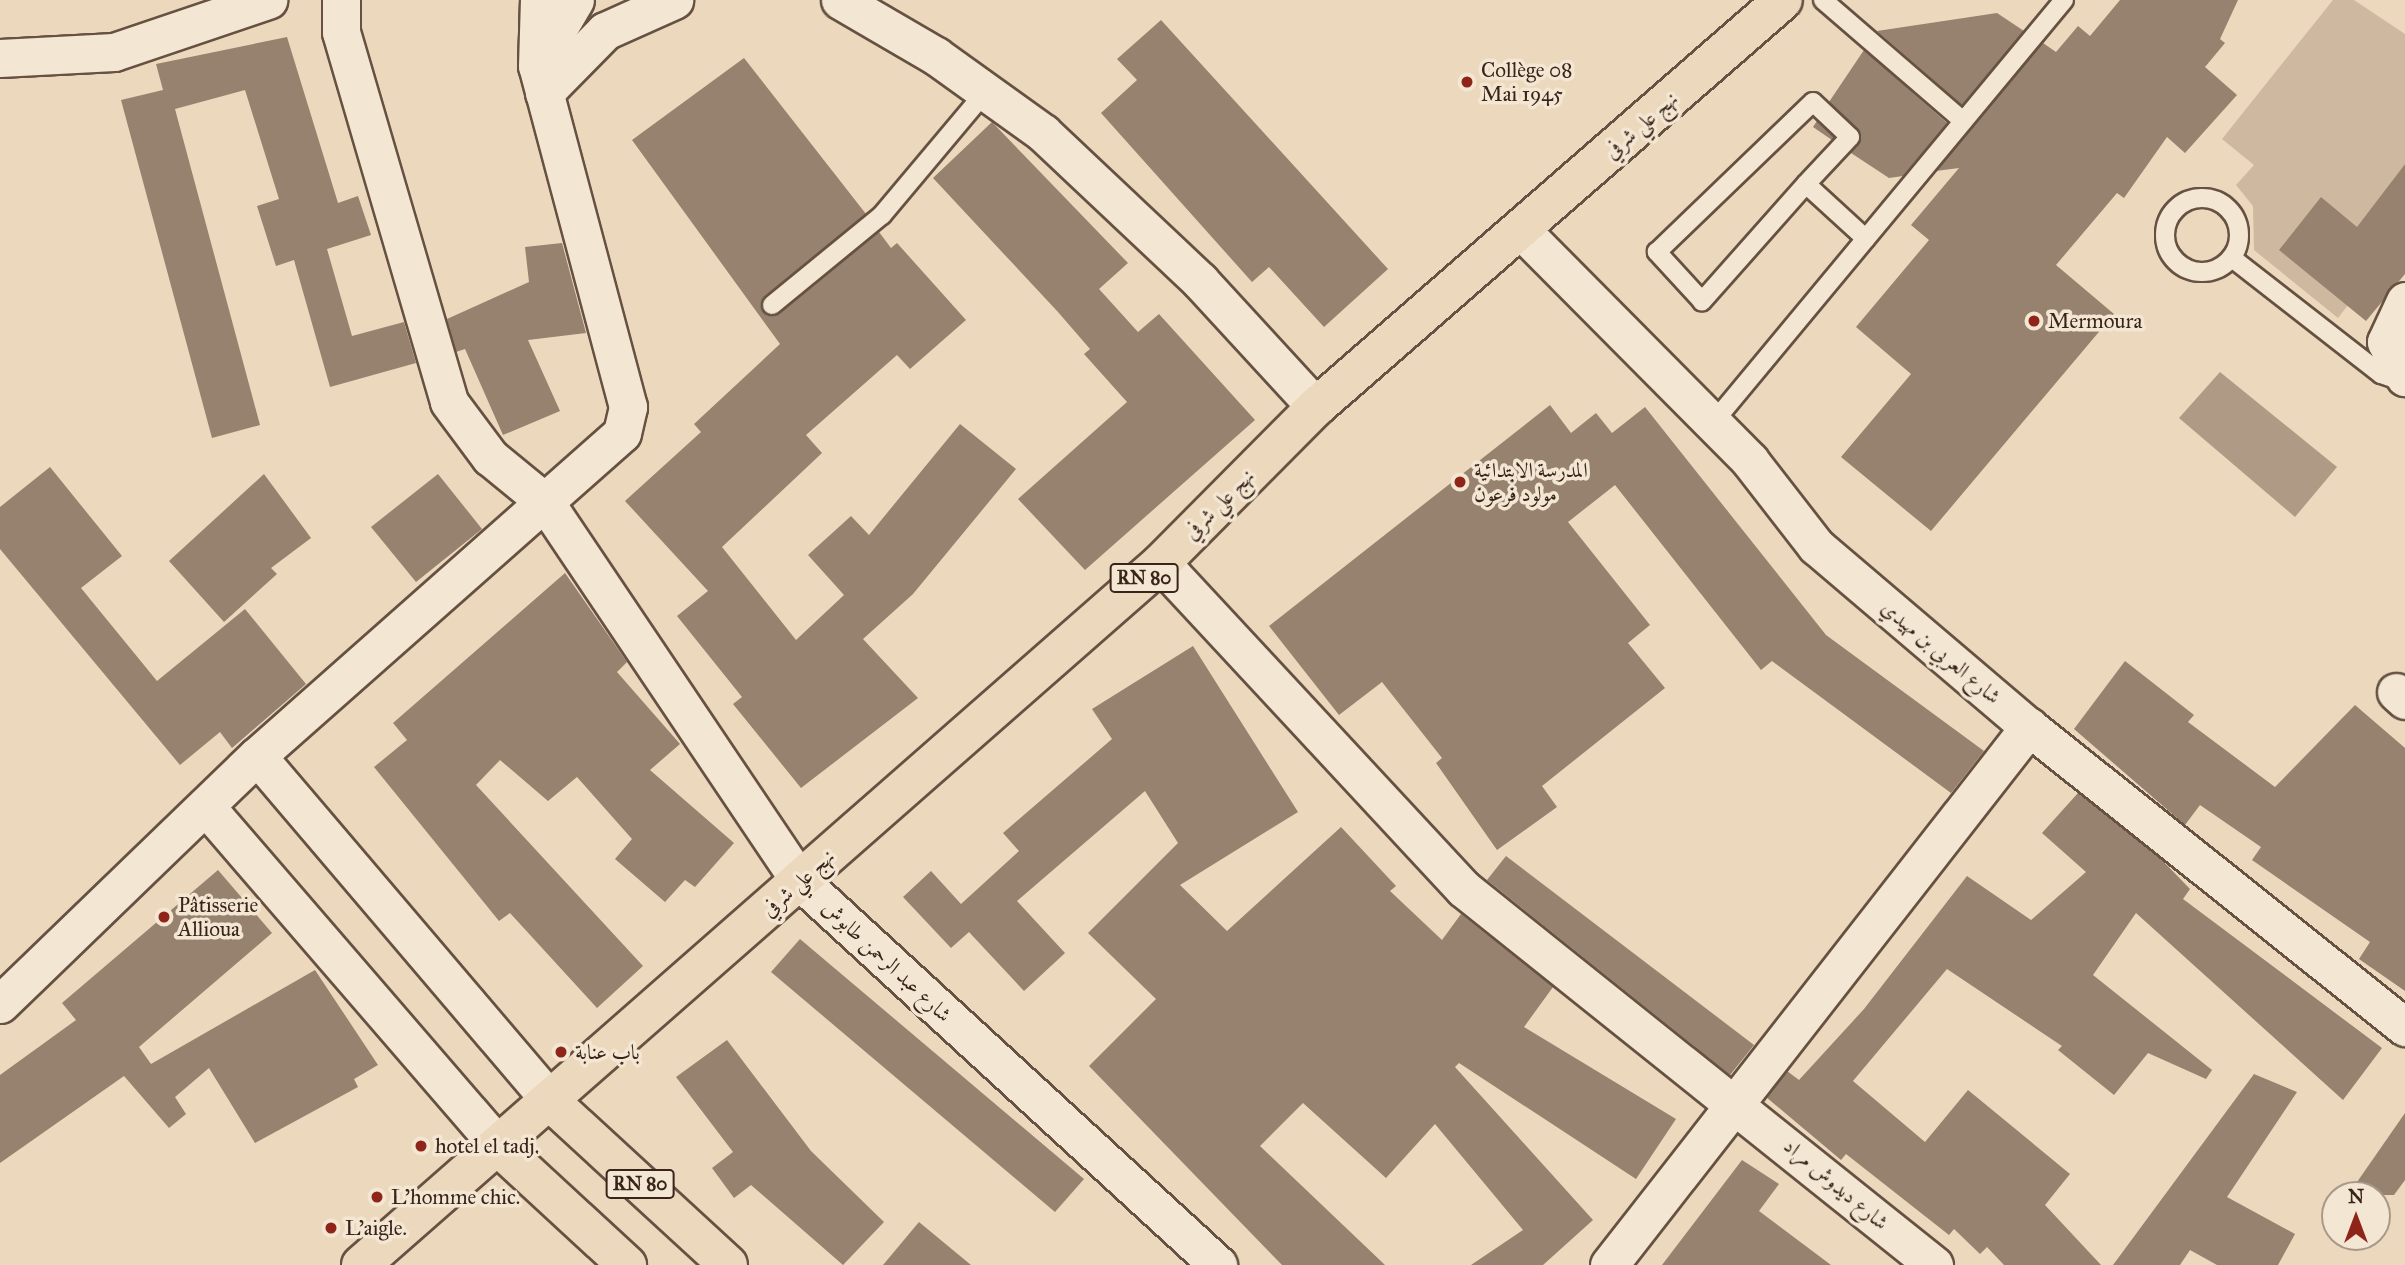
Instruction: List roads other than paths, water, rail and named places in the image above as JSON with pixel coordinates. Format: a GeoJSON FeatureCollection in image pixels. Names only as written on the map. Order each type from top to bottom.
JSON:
{"type":"FeatureCollection","features":[{"type":"Feature","properties":{"kind":"main road","name":"نهج علي شرفي"},"geometry":{"type":"LineString","coordinates":[[361,1265],[552,1103],[1161,563],[1316,407],[1783,0]]}},
{"type":"Feature","properties":{"kind":"main road","name":"RN 80"},"geometry":{"type":"LineString","coordinates":[[552,1103],[728,1265]]}},
{"type":"Feature","properties":{"kind":"main road"},"geometry":{"type":"LineString","coordinates":[[499,1149],[627,1265]]}},
{"type":"Feature","properties":{"kind":"street"},"geometry":{"type":"LineString","coordinates":[[0,58],[114,52],[268,0]]}},
{"type":"Feature","properties":{"kind":"street","name":"شارع عبد الرحمن طابوش"},"geometry":{"type":"LineString","coordinates":[[341,0],[341,32],[449,402],[490,457],[545,502],[800,881],[1218,1265]]}},
{"type":"Feature","properties":{"kind":"street"},"geometry":{"type":"LineString","coordinates":[[0,1004],[257,756],[622,433],[628,407],[540,79],[539,0]]}},
{"type":"Feature","properties":{"kind":"street"},"geometry":{"type":"LineString","coordinates":[[540,79],[575,0]]}},
{"type":"Feature","properties":{"kind":"street"},"geometry":{"type":"LineString","coordinates":[[540,79],[606,31],[674,0]]}},
{"type":"Feature","properties":{"kind":"street"},"geometry":{"type":"LineString","coordinates":[[840,0],[986,91],[1043,133],[1200,281],[1316,407]]}},
{"type":"Feature","properties":{"kind":"street","name":"شارع العربي بن مهيدي"},"geometry":{"type":"LineString","coordinates":[[1521,230],[1712,424],[1816,546],[2029,727],[2405,1027]]}},
{"type":"Feature","properties":{"kind":"street"},"geometry":{"type":"LineString","coordinates":[[2405,301],[2386,342],[2405,377]]}},
{"type":"Feature","properties":{"kind":"street","name":"شارع ديدوش مراد"},"geometry":{"type":"LineString","coordinates":[[1161,563],[1464,889],[1738,1103],[1934,1265]]}},
{"type":"Feature","properties":{"kind":"street"},"geometry":{"type":"LineString","coordinates":[[1609,1265],[2029,727]]}},
{"type":"Feature","properties":{"kind":"street"},"geometry":{"type":"LineString","coordinates":[[257,756],[552,1103]]}},
{"type":"Feature","properties":{"kind":"street"},"geometry":{"type":"LineString","coordinates":[[206,807],[499,1149]]}},
{"type":"Feature","properties":{"kind":"lane"},"geometry":{"type":"LineString","coordinates":[[1823,0],[1963,121]]}},
{"type":"Feature","properties":{"kind":"lane"},"geometry":{"type":"LineString","coordinates":[[1712,424],[2064,0]]}},
{"type":"Feature","properties":{"kind":"lane"},"geometry":{"type":"LineString","coordinates":[[772,305],[881,215],[986,91]]}},
{"type":"Feature","properties":{"kind":"lane"},"geometry":{"type":"LineString","coordinates":[[1813,102],[1850,137],[1806,184],[1702,301],[1657,252],[1813,102]]}},
{"type":"Feature","properties":{"kind":"lane"},"geometry":{"type":"LineString","coordinates":[[1806,184],[1866,239]]}},
{"type":"Feature","properties":{"kind":"lane"},"geometry":{"type":"LineString","coordinates":[[2207,197],[2225,205],[2237,221],[2239,240],[2232,258],[2216,270],[2197,272],[2178,265],[2166,249],[2172,212],[2207,197]]}},
{"type":"Feature","properties":{"kind":"lane"},"geometry":{"type":"LineString","coordinates":[[2232,258],[2381,374],[2405,383]]}},
{"type":"Feature","properties":{"kind":"place","name":"Collège 08 Mai 1945"},"geometry":{"type":"Point","coordinates":[1467,82]}},
{"type":"Feature","properties":{"kind":"place","name":"Mermoura"},"geometry":{"type":"Point","coordinates":[2034,321]}},
{"type":"Feature","properties":{"kind":"place","name":"المدرسة الابتدائية مولود فرعون"},"geometry":{"type":"Point","coordinates":[1460,482]}},
{"type":"Feature","properties":{"kind":"place","name":"Pâtisserie Allioua"},"geometry":{"type":"Point","coordinates":[164,917]}},
{"type":"Feature","properties":{"kind":"place","name":"باب عنابة"},"geometry":{"type":"Point","coordinates":[561,1052]}},
{"type":"Feature","properties":{"kind":"place","name":"hotel el tadj."},"geometry":{"type":"Point","coordinates":[421,1146]}},
{"type":"Feature","properties":{"kind":"place","name":"L'homme chic."},"geometry":{"type":"Point","coordinates":[377,1197]}},
{"type":"Feature","properties":{"kind":"place","name":"L'aigle."},"geometry":{"type":"Point","coordinates":[331,1228]}}]}
